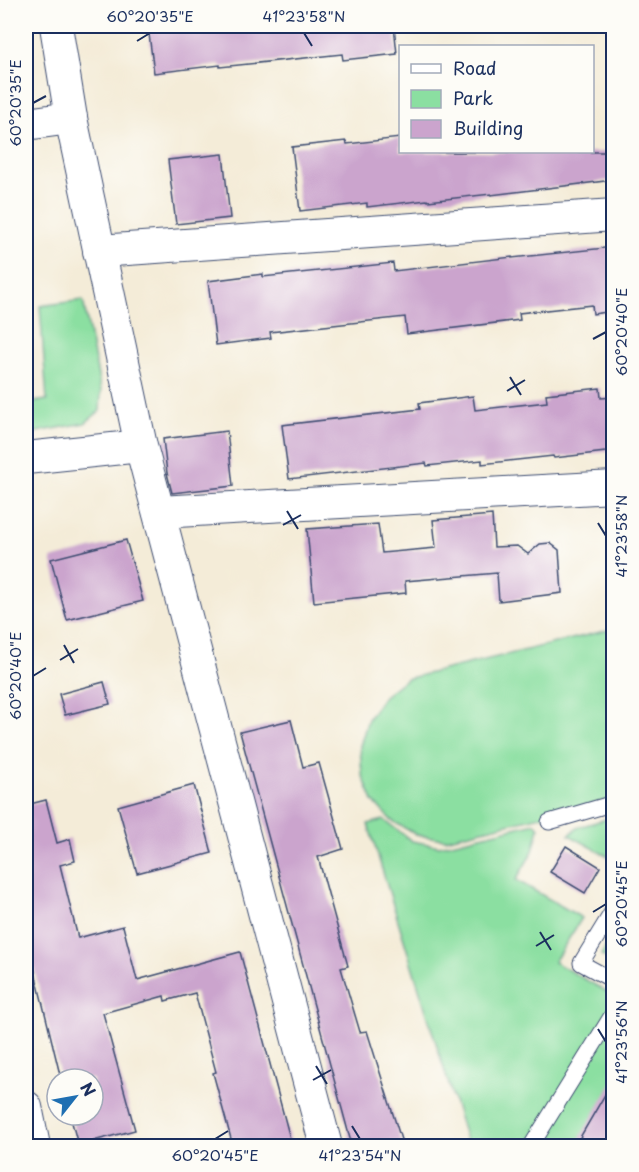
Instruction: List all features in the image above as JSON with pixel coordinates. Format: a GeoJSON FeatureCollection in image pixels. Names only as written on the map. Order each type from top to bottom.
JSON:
{"type":"FeatureCollection","features":[{"type":"Feature","properties":{"kind":"street"},"geometry":{"type":"LineString","coordinates":[[56,26],[71,118],[141,446],[326,1146]]}},
{"type":"Feature","properties":{"kind":"street"},"geometry":{"type":"LineString","coordinates":[[26,124],[71,118]]}},
{"type":"Feature","properties":{"kind":"street"},"geometry":{"type":"LineString","coordinates":[[99,251],[614,215]]}},
{"type":"Feature","properties":{"kind":"street"},"geometry":{"type":"LineString","coordinates":[[26,458],[141,446]]}},
{"type":"Feature","properties":{"kind":"street"},"geometry":{"type":"LineString","coordinates":[[159,512],[614,487]]}},
{"type":"Feature","properties":{"kind":"street"},"geometry":{"type":"LineString","coordinates":[[26,1107],[34,1146]]}},
{"type":"Feature","properties":{"kind":"lane"},"geometry":{"type":"LineString","coordinates":[[549,822],[614,803]]}},
{"type":"Feature","properties":{"kind":"lane"},"geometry":{"type":"LineString","coordinates":[[614,909],[581,963],[614,981]]}},
{"type":"Feature","properties":{"kind":"lane"},"geometry":{"type":"LineString","coordinates":[[531,1146],[614,1012]]}},
{"type":"Feature","properties":{"kind":"green space"},"geometry":{"type":"Polygon","coordinates":[[[83,300],[101,391],[100,411],[85,423],[26,434],[26,403],[47,400],[40,306],[83,300]]]}},
{"type":"Feature","properties":{"kind":"green space"},"geometry":{"type":"Polygon","coordinates":[[[613,629],[613,799],[445,839],[417,835],[392,821],[373,801],[362,774],[360,746],[368,719],[384,696],[406,679],[613,629]]]}},
{"type":"Feature","properties":{"kind":"green space"},"geometry":{"type":"Polygon","coordinates":[[[613,817],[613,859],[569,835],[579,827],[613,817]]]}},
{"type":"Feature","properties":{"kind":"green space"},"geometry":{"type":"Polygon","coordinates":[[[384,820],[412,841],[439,846],[535,823],[539,828],[533,851],[516,880],[582,918],[554,962],[613,995],[613,1146],[468,1146],[368,824],[384,820]]]}},
{"type":"Feature","properties":{"kind":"green space"},"geometry":{"type":"Polygon","coordinates":[[[613,934],[613,962],[601,955],[613,934]]]}},
{"type":"Feature","properties":{"kind":"building"},"geometry":{"type":"Polygon","coordinates":[[[148,26],[394,26],[397,54],[343,60],[342,54],[154,73],[148,26]]]}},
{"type":"Feature","properties":{"kind":"building"},"geometry":{"type":"Polygon","coordinates":[[[399,138],[399,153],[609,152],[613,180],[491,195],[367,207],[367,203],[300,211],[292,147],[346,141],[347,144],[399,138]]]}},
{"type":"Feature","properties":{"kind":"building"},"geometry":{"type":"Polygon","coordinates":[[[223,154],[230,218],[176,224],[168,160],[223,154]]]}},
{"type":"Feature","properties":{"kind":"building"},"geometry":{"type":"Polygon","coordinates":[[[614,247],[614,311],[593,314],[592,305],[519,313],[520,320],[407,334],[405,317],[270,332],[271,338],[216,345],[208,281],[393,263],[394,271],[614,247]]]}},
{"type":"Feature","properties":{"kind":"building"},"geometry":{"type":"Polygon","coordinates":[[[600,388],[601,398],[614,397],[614,451],[482,464],[482,460],[427,466],[426,463],[289,479],[282,425],[420,409],[419,403],[473,396],[475,410],[547,402],[546,394],[600,388]]]}},
{"type":"Feature","properties":{"kind":"building"},"geometry":{"type":"Polygon","coordinates":[[[227,431],[233,486],[172,493],[163,439],[227,431]]]}},
{"type":"Feature","properties":{"kind":"building"},"geometry":{"type":"Polygon","coordinates":[[[492,515],[494,547],[517,546],[528,554],[540,544],[550,543],[559,550],[562,593],[499,601],[497,573],[405,581],[406,593],[314,602],[307,529],[378,524],[382,553],[436,548],[433,520],[492,515]]]}},
{"type":"Feature","properties":{"kind":"building"},"geometry":{"type":"Polygon","coordinates":[[[126,540],[143,601],[67,620],[51,559],[126,540]]]}},
{"type":"Feature","properties":{"kind":"building"},"geometry":{"type":"Polygon","coordinates":[[[104,682],[110,704],[65,715],[59,694],[104,682]]]}},
{"type":"Feature","properties":{"kind":"building"},"geometry":{"type":"Polygon","coordinates":[[[291,720],[303,767],[319,763],[343,849],[318,857],[348,966],[341,968],[360,1032],[367,1031],[403,1146],[352,1146],[240,732],[291,720]]]}},
{"type":"Feature","properties":{"kind":"building"},"geometry":{"type":"Polygon","coordinates":[[[194,785],[212,853],[137,873],[118,806],[194,785]]]}},
{"type":"Feature","properties":{"kind":"building"},"geometry":{"type":"Polygon","coordinates":[[[46,800],[57,843],[70,839],[75,861],[60,865],[78,938],[123,926],[137,980],[240,952],[292,1146],[233,1146],[213,1073],[216,1072],[195,993],[165,1001],[164,996],[103,1013],[135,1130],[78,1145],[73,1127],[105,1127],[105,1067],[58,1067],[26,935],[26,805],[46,800]]]}},
{"type":"Feature","properties":{"kind":"building"},"geometry":{"type":"Polygon","coordinates":[[[566,846],[600,867],[585,893],[550,872],[566,846]]]}},
{"type":"Feature","properties":{"kind":"building"},"geometry":{"type":"Polygon","coordinates":[[[614,1079],[614,1146],[575,1146],[614,1079]]]}}]}
